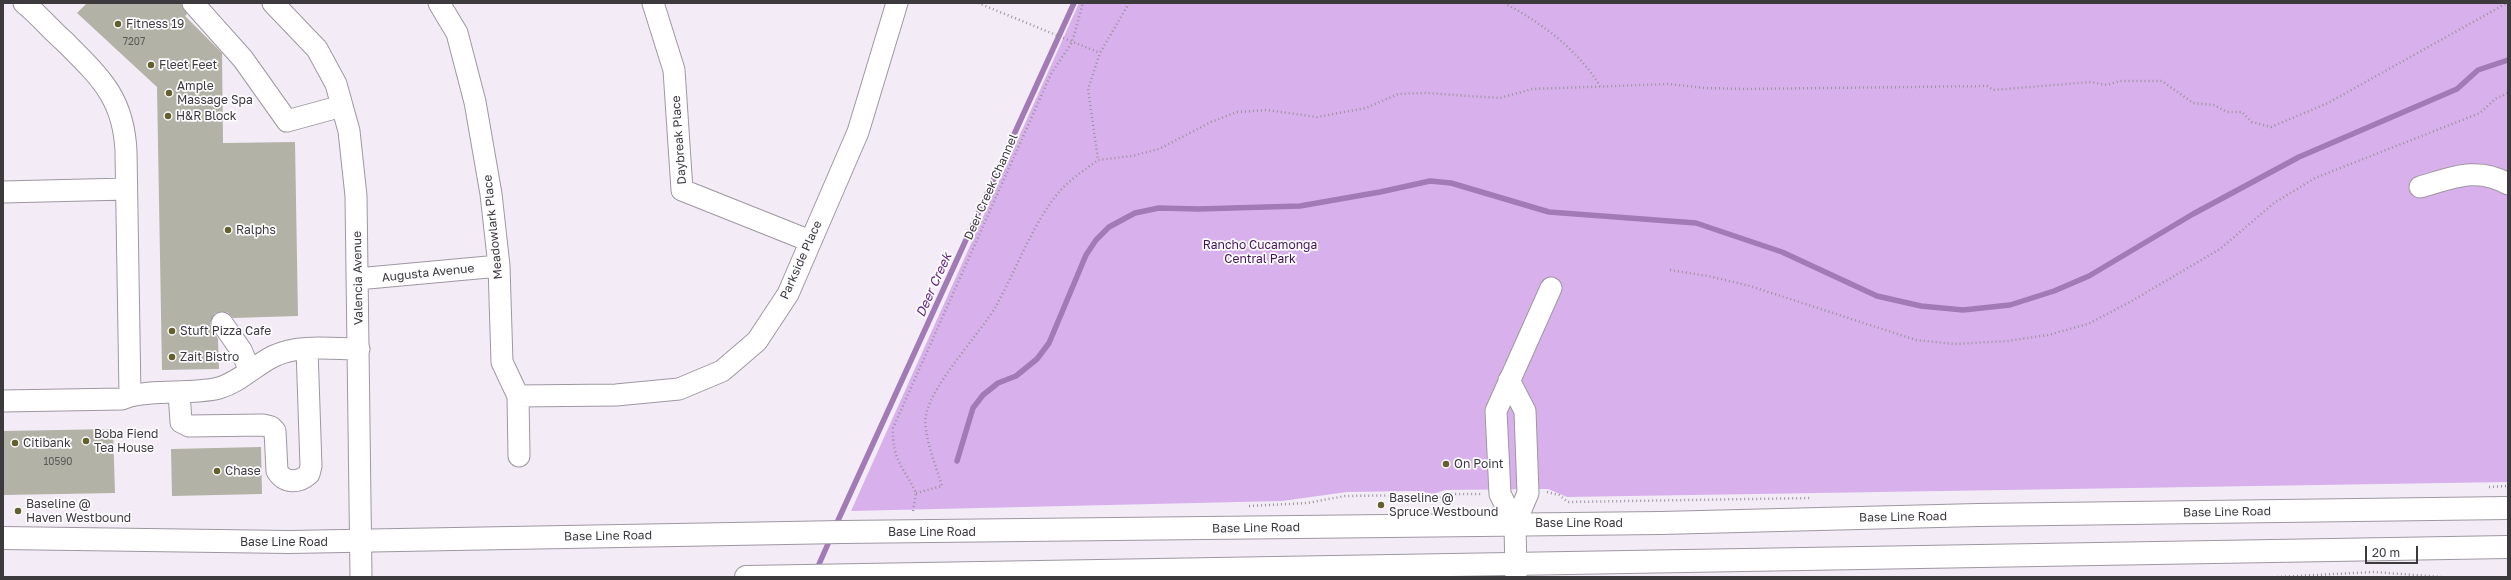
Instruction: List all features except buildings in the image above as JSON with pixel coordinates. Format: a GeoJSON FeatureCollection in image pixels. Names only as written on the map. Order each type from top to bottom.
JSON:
{"type":"FeatureCollection","features":[{"type":"Feature","properties":{"kind":"main road","name":"Base Line Road"},"geometry":{"type":"LineString","coordinates":[[3,538],[241,542],[362,541],[820,532],[1515,524],[2508,508]]}},
{"type":"Feature","properties":{"kind":"main road"},"geometry":{"type":"LineString","coordinates":[[746,577],[1516,570],[2508,547]]}},
{"type":"Feature","properties":{"kind":"street"},"geometry":{"type":"LineString","coordinates":[[24,3],[91,68],[112,94],[124,129],[130,396]]}},
{"type":"Feature","properties":{"kind":"street"},"geometry":{"type":"LineString","coordinates":[[193,3],[243,59],[287,121],[342,106]]}},
{"type":"Feature","properties":{"kind":"street","name":"Valencia Avenue"},"geometry":{"type":"LineString","coordinates":[[273,3],[317,49],[336,84],[350,131],[356,196],[362,541],[361,577]]}},
{"type":"Feature","properties":{"kind":"street","name":"Meadowlark Place"},"geometry":{"type":"LineString","coordinates":[[439,3],[457,33],[475,102],[491,194],[499,266],[502,362],[518,396],[519,456]]}},
{"type":"Feature","properties":{"kind":"street","name":"Daybreak Place"},"geometry":{"type":"LineString","coordinates":[[653,3],[674,70],[682,190],[810,241]]}},
{"type":"Feature","properties":{"kind":"street","name":"Parkside Place"},"geometry":{"type":"LineString","coordinates":[[518,396],[616,395],[679,389],[722,370],[757,341],[788,294],[858,132],[897,3]]}},
{"type":"Feature","properties":{"kind":"street"},"geometry":{"type":"LineString","coordinates":[[2420,187],[2465,174],[2494,176],[2508,184]]}},
{"type":"Feature","properties":{"kind":"street"},"geometry":{"type":"LineString","coordinates":[[3,192],[126,189]]}},
{"type":"Feature","properties":{"kind":"street","name":"Augusta Avenue"},"geometry":{"type":"LineString","coordinates":[[357,280],[499,266]]}},
{"type":"Feature","properties":{"kind":"street"},"geometry":{"type":"LineString","coordinates":[[1515,524],[1500,494],[1496,411],[1550,288]]}},
{"type":"Feature","properties":{"kind":"street"},"geometry":{"type":"LineString","coordinates":[[222,324],[241,350],[250,371]]}},
{"type":"Feature","properties":{"kind":"street"},"geometry":{"type":"LineString","coordinates":[[3,401],[122,399],[145,393],[179,392],[220,387],[235,381],[280,353],[307,349],[359,348]]}},
{"type":"Feature","properties":{"kind":"street"},"geometry":{"type":"LineString","coordinates":[[179,392],[181,422],[189,426],[263,425],[271,427],[275,431],[277,471],[280,476],[294,481],[302,480],[309,474],[307,349]]}},
{"type":"Feature","properties":{"kind":"street"},"geometry":{"type":"LineString","coordinates":[[1509,380],[1525,411],[1528,493],[1515,524],[1516,570]]}},
{"type":"Feature","properties":{"kind":"path"},"geometry":{"type":"LineString","coordinates":[[978,3],[1100,54]]}},
{"type":"Feature","properties":{"kind":"path","name":"Deer Creek Channel"},"geometry":{"type":"LineString","coordinates":[[916,493],[898,464],[893,442],[893,428],[1051,74],[1072,42],[1084,3]]}},
{"type":"Feature","properties":{"kind":"path"},"geometry":{"type":"LineString","coordinates":[[1098,160],[1088,89],[1100,54],[1129,3]]}},
{"type":"Feature","properties":{"kind":"path"},"geometry":{"type":"LineString","coordinates":[[1504,3],[1535,20],[1559,39],[1578,56],[1600,86]]}},
{"type":"Feature","properties":{"kind":"path"},"geometry":{"type":"LineString","coordinates":[[913,512],[916,493],[942,486],[928,435],[925,416],[933,396],[997,304],[1029,237],[1055,196],[1074,178],[1098,160],[1132,156],[1159,149],[1211,122],[1238,112],[1267,110],[1317,117],[1366,108],[1398,94],[1425,93],[1500,98],[1532,89],[1600,86],[1669,84],[1705,88],[1745,89],[1986,86],[1993,90],[2091,82],[2107,85],[2120,81],[2162,81],[2193,104],[2214,106],[2228,112],[2242,112],[2252,122],[2271,127],[2328,103],[2507,3]]}},
{"type":"Feature","properties":{"kind":"path"},"geometry":{"type":"LineString","coordinates":[[1670,270],[1708,276],[1750,286],[1916,340],[1954,344],[2008,341],[2048,335],[2088,324],[2130,302],[2220,249],[2274,203],[2315,178],[2480,114],[2495,99],[2508,93]]}},
{"type":"Feature","properties":{"kind":"path"},"geometry":{"type":"LineString","coordinates":[[1549,492],[1568,502]]}},
{"type":"Feature","properties":{"kind":"path"},"geometry":{"type":"LineString","coordinates":[[1243,506],[1290,505],[1345,496],[1416,495],[1434,498],[1452,494],[1473,494]]}},
{"type":"Feature","properties":{"kind":"path"},"geometry":{"type":"LineString","coordinates":[[907,512],[920,512]]}},
{"type":"Feature","properties":{"kind":"path"},"geometry":{"type":"LineString","coordinates":[[2277,577],[2374,572],[2442,577]]}},
{"type":"Feature","properties":{"kind":"green space","name":"Rancho Cucamonga Central Park"},"geometry":{"type":"Polygon","coordinates":[[[1079,3],[2508,3],[2508,482],[1567,497],[1548,489],[1445,490],[1434,494],[1418,491],[1347,492],[1282,501],[851,511],[1079,3]]]}},
{"type":"Feature","properties":{"kind":"waterway","name":"Deer Creek"},"geometry":{"type":"LineString","coordinates":[[835,527],[1074,3]]}},
{"type":"Feature","properties":{"kind":"waterway"},"geometry":{"type":"LineString","coordinates":[[957,461],[973,408],[983,395],[998,383],[1016,376],[1037,359],[1049,343],[1086,255],[1096,240],[1109,227],[1135,213],[1159,208],[1198,209],[1300,206],[1380,192],[1430,181],[1451,183],[1549,212],[1696,223],[1782,252],[1877,296],[1921,306],[1963,310],[2010,305],[2054,291],[2089,276],[2193,214],[2299,157],[2457,89],[2478,70],[2508,60]]}},
{"type":"Feature","properties":{"kind":"waterway","name":"Deer Creek"},"geometry":{"type":"LineString","coordinates":[[816,571],[831,537]]}},
{"type":"Feature","properties":{"kind":"place","name":"Fitness 19"},"geometry":{"type":"Point","coordinates":[118,24]}},
{"type":"Feature","properties":{"kind":"place","name":"Fleet Feet"},"geometry":{"type":"Point","coordinates":[151,65]}},
{"type":"Feature","properties":{"kind":"place","name":"Ample Massage Spa"},"geometry":{"type":"Point","coordinates":[169,93]}},
{"type":"Feature","properties":{"kind":"place","name":"H&R Block"},"geometry":{"type":"Point","coordinates":[168,116]}},
{"type":"Feature","properties":{"kind":"place","name":"Ralphs"},"geometry":{"type":"Point","coordinates":[228,230]}},
{"type":"Feature","properties":{"kind":"place","name":"Stuft Pizza Cafe"},"geometry":{"type":"Point","coordinates":[172,331]}},
{"type":"Feature","properties":{"kind":"place","name":"Zait Bistro"},"geometry":{"type":"Point","coordinates":[172,357]}},
{"type":"Feature","properties":{"kind":"place","name":"Boba Fiend Tea House"},"geometry":{"type":"Point","coordinates":[86,441]}},
{"type":"Feature","properties":{"kind":"place","name":"Citibank"},"geometry":{"type":"Point","coordinates":[15,443]}},
{"type":"Feature","properties":{"kind":"place","name":"On Point"},"geometry":{"type":"Point","coordinates":[1446,464]}},
{"type":"Feature","properties":{"kind":"place","name":"Chase"},"geometry":{"type":"Point","coordinates":[217,471]}},
{"type":"Feature","properties":{"kind":"place","name":"Baseline @ Spruce Westbound"},"geometry":{"type":"Point","coordinates":[1381,505]}},
{"type":"Feature","properties":{"kind":"place","name":"Baseline @ Haven Westbound"},"geometry":{"type":"Point","coordinates":[18,511]}}]}
